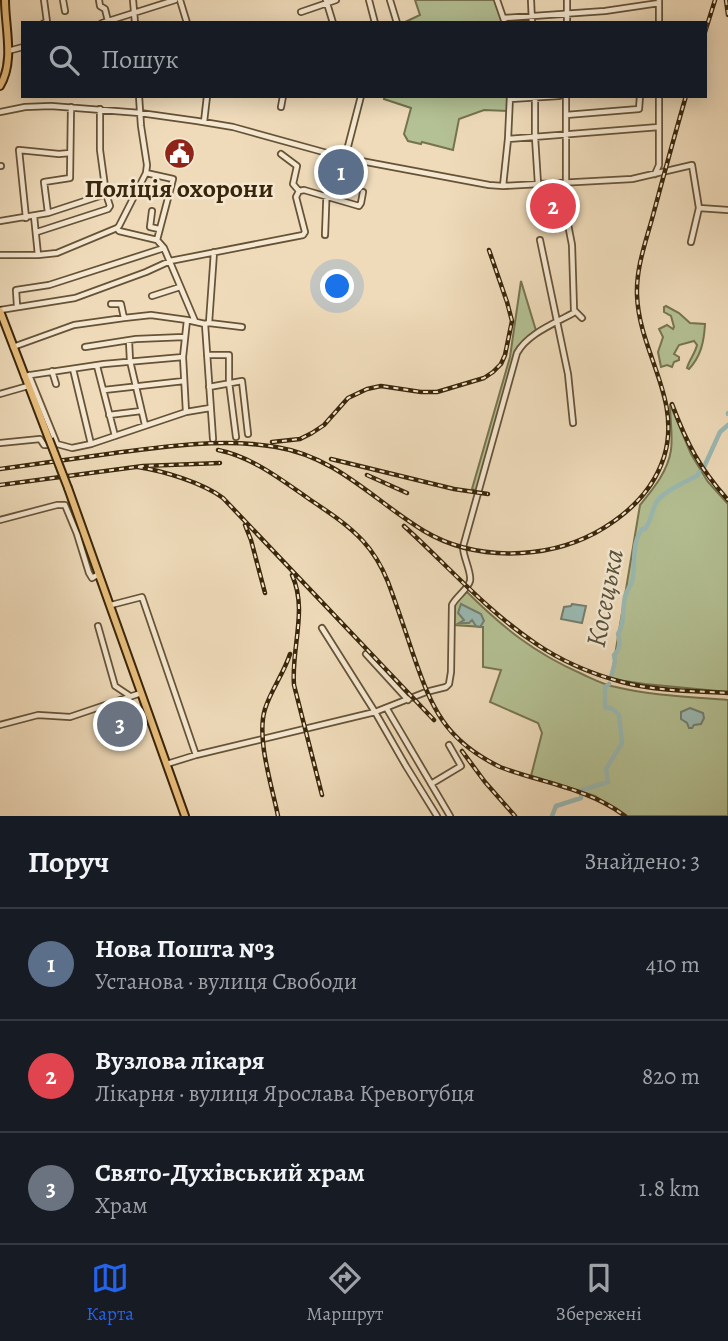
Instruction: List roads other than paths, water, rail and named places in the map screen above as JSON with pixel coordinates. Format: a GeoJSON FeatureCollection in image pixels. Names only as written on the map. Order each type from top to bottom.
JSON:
{"type":"FeatureCollection","features":[{"type":"Feature","properties":{"kind":"main road"},"geometry":{"type":"LineString","coordinates":[[0,86],[7,71],[5,0]]}},
{"type":"Feature","properties":{"kind":"main road"},"geometry":{"type":"LineString","coordinates":[[0,310],[111,605],[185,816]]}},
{"type":"Feature","properties":{"kind":"street"},"geometry":{"type":"LineString","coordinates":[[44,0],[47,21]]}},
{"type":"Feature","properties":{"kind":"street"},"geometry":{"type":"LineString","coordinates":[[63,0],[65,11]]}},
{"type":"Feature","properties":{"kind":"street"},"geometry":{"type":"LineString","coordinates":[[99,0],[108,21],[178,0],[186,21]]}},
{"type":"Feature","properties":{"kind":"street"},"geometry":{"type":"LineString","coordinates":[[133,0],[135,21]]}},
{"type":"Feature","properties":{"kind":"street"},"geometry":{"type":"LineString","coordinates":[[301,12],[336,0]]}},
{"type":"Feature","properties":{"kind":"street"},"geometry":{"type":"LineString","coordinates":[[369,0],[374,21]]}},
{"type":"Feature","properties":{"kind":"street"},"geometry":{"type":"LineString","coordinates":[[390,0],[396,21]]}},
{"type":"Feature","properties":{"kind":"street"},"geometry":{"type":"LineString","coordinates":[[497,0],[505,20],[659,2],[659,21]]}},
{"type":"Feature","properties":{"kind":"street"},"geometry":{"type":"LineString","coordinates":[[531,0],[532,21]]}},
{"type":"Feature","properties":{"kind":"street"},"geometry":{"type":"LineString","coordinates":[[567,0],[567,21]]}},
{"type":"Feature","properties":{"kind":"street"},"geometry":{"type":"LineString","coordinates":[[326,2],[332,21]]}},
{"type":"Feature","properties":{"kind":"street"},"geometry":{"type":"LineString","coordinates":[[8,51],[21,48]]}},
{"type":"Feature","properties":{"kind":"street"},"geometry":{"type":"LineString","coordinates":[[0,255],[38,256],[61,252],[117,228],[146,173],[139,98]]}},
{"type":"Feature","properties":{"kind":"street"},"geometry":{"type":"LineString","coordinates":[[204,122],[207,98]]}},
{"type":"Feature","properties":{"kind":"street"},"geometry":{"type":"LineString","coordinates":[[281,107],[283,98]]}},
{"type":"Feature","properties":{"kind":"street"},"geometry":{"type":"LineString","coordinates":[[345,158],[360,98]]}},
{"type":"Feature","properties":{"kind":"street"},"geometry":{"type":"LineString","coordinates":[[503,186],[510,98]]}},
{"type":"Feature","properties":{"kind":"street"},"geometry":{"type":"LineString","coordinates":[[535,98],[538,184]]}},
{"type":"Feature","properties":{"kind":"street"},"geometry":{"type":"LineString","coordinates":[[566,98],[566,214],[572,244],[575,312]]}},
{"type":"Feature","properties":{"kind":"street"},"geometry":{"type":"LineString","coordinates":[[566,115],[639,109],[640,98]]}},
{"type":"Feature","properties":{"kind":"street"},"geometry":{"type":"LineString","coordinates":[[655,174],[659,165],[659,98]]}},
{"type":"Feature","properties":{"kind":"street"},"geometry":{"type":"LineString","coordinates":[[0,112],[35,106],[71,106],[204,122],[233,127],[345,158],[466,182],[503,186],[632,179],[692,165],[699,208],[691,242]]}},
{"type":"Feature","properties":{"kind":"street"},"geometry":{"type":"LineString","coordinates":[[48,213],[44,182],[69,181],[71,106]]}},
{"type":"Feature","properties":{"kind":"street"},"geometry":{"type":"LineString","coordinates":[[37,232],[108,209],[110,206],[100,150],[100,109]]}},
{"type":"Feature","properties":{"kind":"street"},"geometry":{"type":"LineString","coordinates":[[508,139],[659,127]]}},
{"type":"Feature","properties":{"kind":"street"},"geometry":{"type":"LineString","coordinates":[[26,218],[19,150],[70,153]]}},
{"type":"Feature","properties":{"kind":"street"},"geometry":{"type":"LineString","coordinates":[[281,154],[297,166],[293,184],[299,191],[359,206],[363,192]]}},
{"type":"Feature","properties":{"kind":"street"},"geometry":{"type":"LineString","coordinates":[[325,235],[328,154]]}},
{"type":"Feature","properties":{"kind":"street"},"geometry":{"type":"LineString","coordinates":[[146,173],[173,178],[157,240]]}},
{"type":"Feature","properties":{"kind":"street"},"geometry":{"type":"LineString","coordinates":[[0,310],[75,298],[170,261],[303,235],[305,232],[296,197],[299,191]]}},
{"type":"Feature","properties":{"kind":"street"},"geometry":{"type":"LineString","coordinates":[[0,221],[48,213],[106,194]]}},
{"type":"Feature","properties":{"kind":"street"},"geometry":{"type":"LineString","coordinates":[[699,208],[728,210]]}},
{"type":"Feature","properties":{"kind":"street"},"geometry":{"type":"LineString","coordinates":[[152,211],[150,228],[159,229]]}},
{"type":"Feature","properties":{"kind":"street"},"geometry":{"type":"LineString","coordinates":[[34,216],[38,256]]}},
{"type":"Feature","properties":{"kind":"street"},"geometry":{"type":"LineString","coordinates":[[117,228],[119,231],[157,240],[162,244],[195,322]]}},
{"type":"Feature","properties":{"kind":"street"},"geometry":{"type":"LineString","coordinates":[[540,240],[568,374],[573,423]]}},
{"type":"Feature","properties":{"kind":"street"},"geometry":{"type":"LineString","coordinates":[[17,307],[16,290],[49,285],[164,247]]}},
{"type":"Feature","properties":{"kind":"street"},"geometry":{"type":"LineString","coordinates":[[213,439],[207,323],[214,251]]}},
{"type":"Feature","properties":{"kind":"street"},"geometry":{"type":"LineString","coordinates":[[152,296],[180,287]]}},
{"type":"Feature","properties":{"kind":"street"},"geometry":{"type":"LineString","coordinates":[[111,304],[121,304],[124,318]]}},
{"type":"Feature","properties":{"kind":"street"},"geometry":{"type":"LineString","coordinates":[[575,312],[582,317]]}},
{"type":"Feature","properties":{"kind":"street"},"geometry":{"type":"LineString","coordinates":[[167,764],[387,709],[449,684],[452,605],[470,579],[463,547],[517,353],[530,339],[575,312]]}},
{"type":"Feature","properties":{"kind":"street"},"geometry":{"type":"LineString","coordinates":[[13,347],[74,325],[124,318],[151,316],[242,327]]}},
{"type":"Feature","properties":{"kind":"street"},"geometry":{"type":"LineString","coordinates":[[186,412],[183,357],[187,320]]}},
{"type":"Feature","properties":{"kind":"street"},"geometry":{"type":"LineString","coordinates":[[85,347],[184,337]]}},
{"type":"Feature","properties":{"kind":"street"},"geometry":{"type":"LineString","coordinates":[[129,341],[130,362],[145,425]]}},
{"type":"Feature","properties":{"kind":"street"},"geometry":{"type":"LineString","coordinates":[[207,355],[229,355],[229,382],[236,437]]}},
{"type":"Feature","properties":{"kind":"street"},"geometry":{"type":"LineString","coordinates":[[57,444],[26,375],[183,357]]}},
{"type":"Feature","properties":{"kind":"street"},"geometry":{"type":"LineString","coordinates":[[97,366],[115,436]]}},
{"type":"Feature","properties":{"kind":"street"},"geometry":{"type":"LineString","coordinates":[[73,369],[91,443]]}},
{"type":"Feature","properties":{"kind":"street"},"geometry":{"type":"LineString","coordinates":[[52,371],[56,384]]}},
{"type":"Feature","properties":{"kind":"street"},"geometry":{"type":"LineString","coordinates":[[209,387],[242,381],[248,434]]}},
{"type":"Feature","properties":{"kind":"street"},"geometry":{"type":"LineString","coordinates":[[103,390],[184,382]]}},
{"type":"Feature","properties":{"kind":"street"},"geometry":{"type":"LineString","coordinates":[[0,394],[28,386]]}},
{"type":"Feature","properties":{"kind":"street"},"geometry":{"type":"LineString","coordinates":[[0,443],[40,439],[44,445],[49,442],[72,447],[115,436],[186,412],[210,408]]}},
{"type":"Feature","properties":{"kind":"street"},"geometry":{"type":"LineString","coordinates":[[109,415],[142,411]]}},
{"type":"Feature","properties":{"kind":"street"},"geometry":{"type":"LineString","coordinates":[[0,520],[65,505],[89,573],[92,578],[99,574]]}},
{"type":"Feature","properties":{"kind":"street"},"geometry":{"type":"LineString","coordinates":[[111,605],[142,597],[196,755]]}},
{"type":"Feature","properties":{"kind":"street"},"geometry":{"type":"LineString","coordinates":[[98,626],[115,686],[131,696]]}},
{"type":"Feature","properties":{"kind":"street"},"geometry":{"type":"LineString","coordinates":[[322,628],[437,816]]}},
{"type":"Feature","properties":{"kind":"street"},"geometry":{"type":"LineString","coordinates":[[366,654],[408,700]]}},
{"type":"Feature","properties":{"kind":"street"},"geometry":{"type":"LineString","coordinates":[[0,725],[38,715],[70,717],[142,693]]}},
{"type":"Feature","properties":{"kind":"street"},"geometry":{"type":"LineString","coordinates":[[387,709],[450,816]]}},
{"type":"Feature","properties":{"kind":"street"},"geometry":{"type":"LineString","coordinates":[[431,784],[461,767],[449,745]]}},
{"type":"Feature","properties":{"kind":"water"},"geometry":{"type":"Polygon","coordinates":[[[461,604],[481,614],[484,621],[480,627],[472,620],[469,623],[459,623],[464,620],[458,613],[461,604]]]}},
{"type":"Feature","properties":{"kind":"water"},"geometry":{"type":"Polygon","coordinates":[[[572,604],[586,606],[582,623],[561,619],[564,607],[572,604]]]}},
{"type":"Feature","properties":{"kind":"water"},"geometry":{"type":"Polygon","coordinates":[[[690,708],[703,713],[704,718],[701,724],[692,728],[681,719],[681,712],[690,708]]]}},
{"type":"Feature","properties":{"kind":"waterway","name":"Косецька"},"geometry":{"type":"LineString","coordinates":[[704,467],[720,432],[728,425]]}},
{"type":"Feature","properties":{"kind":"waterway","name":"Косецька"},"geometry":{"type":"LineString","coordinates":[[611,677],[614,655],[619,645],[618,634],[625,597],[633,577],[635,546],[639,534],[645,529],[659,499],[699,472]]}},
{"type":"Feature","properties":{"kind":"waterway","name":"Косецька"},"geometry":{"type":"LineString","coordinates":[[582,790],[608,782],[606,769],[622,743],[619,715],[613,709],[605,707],[605,687],[609,684]]}},
{"type":"Feature","properties":{"kind":"waterway","name":"Косецька"},"geometry":{"type":"LineString","coordinates":[[552,816],[556,806],[581,798],[581,794]]}},
{"type":"Feature","properties":{"kind":"railway"},"geometry":{"type":"LineString","coordinates":[[707,26],[715,0]]}},
{"type":"Feature","properties":{"kind":"railway"},"geometry":{"type":"LineString","coordinates":[[726,0],[728,15]]}},
{"type":"Feature","properties":{"kind":"railway"},"geometry":{"type":"LineString","coordinates":[[0,469],[175,446],[256,444],[298,452],[318,460],[354,481],[424,531],[465,548],[487,552],[532,552],[575,542],[595,533],[617,519],[646,492],[664,457],[668,415],[639,316],[637,285],[639,266],[685,98]]}},
{"type":"Feature","properties":{"kind":"railway"},"geometry":{"type":"LineString","coordinates":[[272,442],[300,439],[312,433],[324,425],[348,398],[367,389],[381,386],[437,392],[484,378],[493,372],[505,355],[512,321],[489,250]]}},
{"type":"Feature","properties":{"kind":"railway"},"geometry":{"type":"LineString","coordinates":[[672,404],[695,455],[728,500]]}},
{"type":"Feature","properties":{"kind":"railway"},"geometry":{"type":"LineString","coordinates":[[218,450],[243,458],[279,478],[339,520],[367,546],[388,582],[434,707],[453,734],[466,746],[500,767],[580,792],[625,816]]}},
{"type":"Feature","properties":{"kind":"railway"},"geometry":{"type":"LineString","coordinates":[[331,459],[454,489],[488,494]]}},
{"type":"Feature","properties":{"kind":"railway"},"geometry":{"type":"LineString","coordinates":[[0,485],[143,466],[220,463]]}},
{"type":"Feature","properties":{"kind":"railway"},"geometry":{"type":"LineString","coordinates":[[138,467],[183,478],[223,498],[434,720]]}},
{"type":"Feature","properties":{"kind":"railway"},"geometry":{"type":"LineString","coordinates":[[367,475],[407,493]]}},
{"type":"Feature","properties":{"kind":"railway"},"geometry":{"type":"LineString","coordinates":[[245,525],[265,593]]}},
{"type":"Feature","properties":{"kind":"railway"},"geometry":{"type":"LineString","coordinates":[[404,526],[500,617],[545,650],[566,661],[599,675],[635,685],[728,693]]}},
{"type":"Feature","properties":{"kind":"railway"},"geometry":{"type":"LineString","coordinates":[[292,575],[299,602],[294,685],[322,795]]}},
{"type":"Feature","properties":{"kind":"railway"},"geometry":{"type":"LineString","coordinates":[[278,816],[262,734],[265,709],[290,654]]}},
{"type":"Feature","properties":{"kind":"railway"},"geometry":{"type":"LineString","coordinates":[[462,751],[515,816]]}},
{"type":"Feature","properties":{"kind":"place","name":"Поліція охорони"},"geometry":{"type":"Point","coordinates":[179,153]}},
{"type":"Feature","properties":{"kind":"place","name":"Нова Пошта №3"},"geometry":{"type":"Point","coordinates":[341,172]}},
{"type":"Feature","properties":{"kind":"place","name":"Вузлова лікаря"},"geometry":{"type":"Point","coordinates":[553,206]}},
{"type":"Feature","properties":{"kind":"place","name":"Свято-Духівський храм"},"geometry":{"type":"Point","coordinates":[120,724]}}]}
